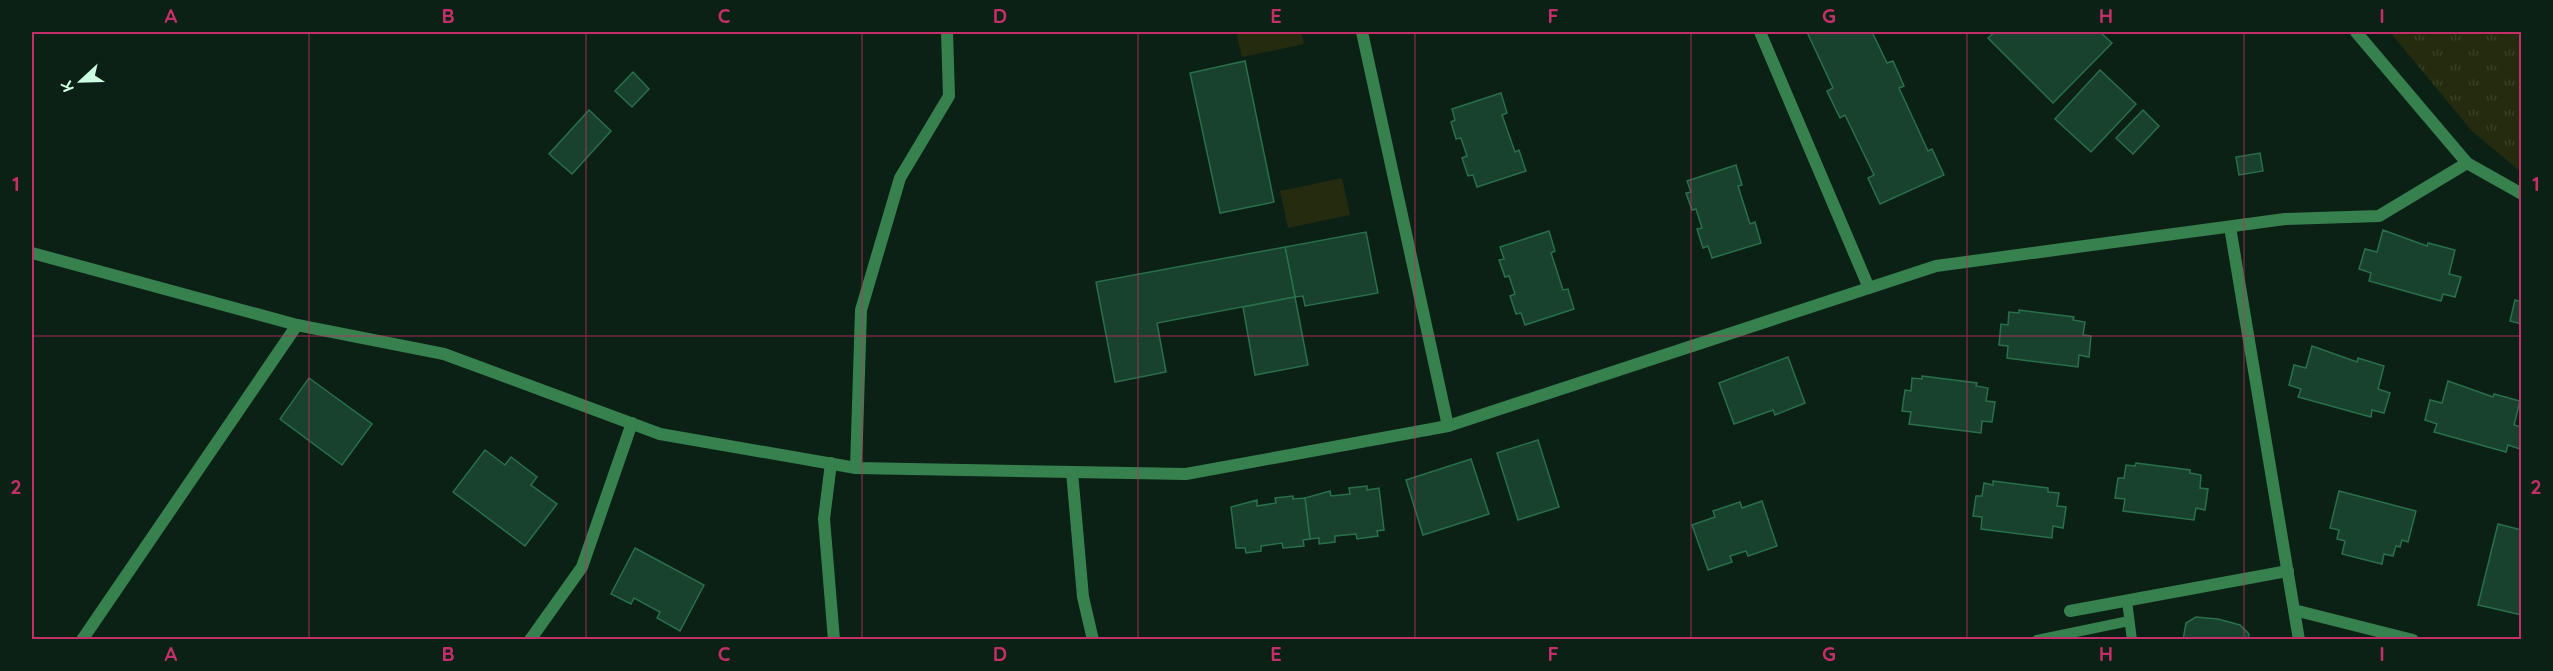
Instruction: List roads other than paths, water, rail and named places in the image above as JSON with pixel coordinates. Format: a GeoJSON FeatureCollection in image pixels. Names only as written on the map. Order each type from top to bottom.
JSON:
{"type":"FeatureCollection","features":[{"type":"Feature","properties":{"kind":"street"},"geometry":{"type":"LineString","coordinates":[[856,468],[861,310],[900,178],[949,96],[947,32]]}},
{"type":"Feature","properties":{"kind":"street"},"geometry":{"type":"LineString","coordinates":[[1362,32],[1448,426]]}},
{"type":"Feature","properties":{"kind":"street"},"geometry":{"type":"LineString","coordinates":[[1760,32],[1869,288]]}},
{"type":"Feature","properties":{"kind":"street"},"geometry":{"type":"LineString","coordinates":[[2356,32],[2466,163],[2522,194]]}},
{"type":"Feature","properties":{"kind":"street"},"geometry":{"type":"LineString","coordinates":[[32,253],[297,325],[444,354],[660,434],[856,468],[1186,474],[1448,426],[1936,266],[2285,219],[2379,216],[2466,163]]}},
{"type":"Feature","properties":{"kind":"street"},"geometry":{"type":"LineString","coordinates":[[2230,227],[2299,639]]}},
{"type":"Feature","properties":{"kind":"street"},"geometry":{"type":"LineString","coordinates":[[87,638],[297,325]]}},
{"type":"Feature","properties":{"kind":"street"},"geometry":{"type":"LineString","coordinates":[[530,639],[582,567],[632,423]]}},
{"type":"Feature","properties":{"kind":"street"},"geometry":{"type":"LineString","coordinates":[[831,463],[824,519],[834,639]]}},
{"type":"Feature","properties":{"kind":"street"},"geometry":{"type":"LineString","coordinates":[[1072,472],[1083,597],[1093,639]]}},
{"type":"Feature","properties":{"kind":"street"},"geometry":{"type":"LineString","coordinates":[[2070,611],[2288,571]]}},
{"type":"Feature","properties":{"kind":"street"},"geometry":{"type":"LineString","coordinates":[[2294,610],[2412,639]]}},
{"type":"Feature","properties":{"kind":"lane"},"geometry":{"type":"LineString","coordinates":[[2127,601],[2132,639]]}},
{"type":"Feature","properties":{"kind":"lane"},"geometry":{"type":"LineString","coordinates":[[2037,639],[2129,621]]}}]}
